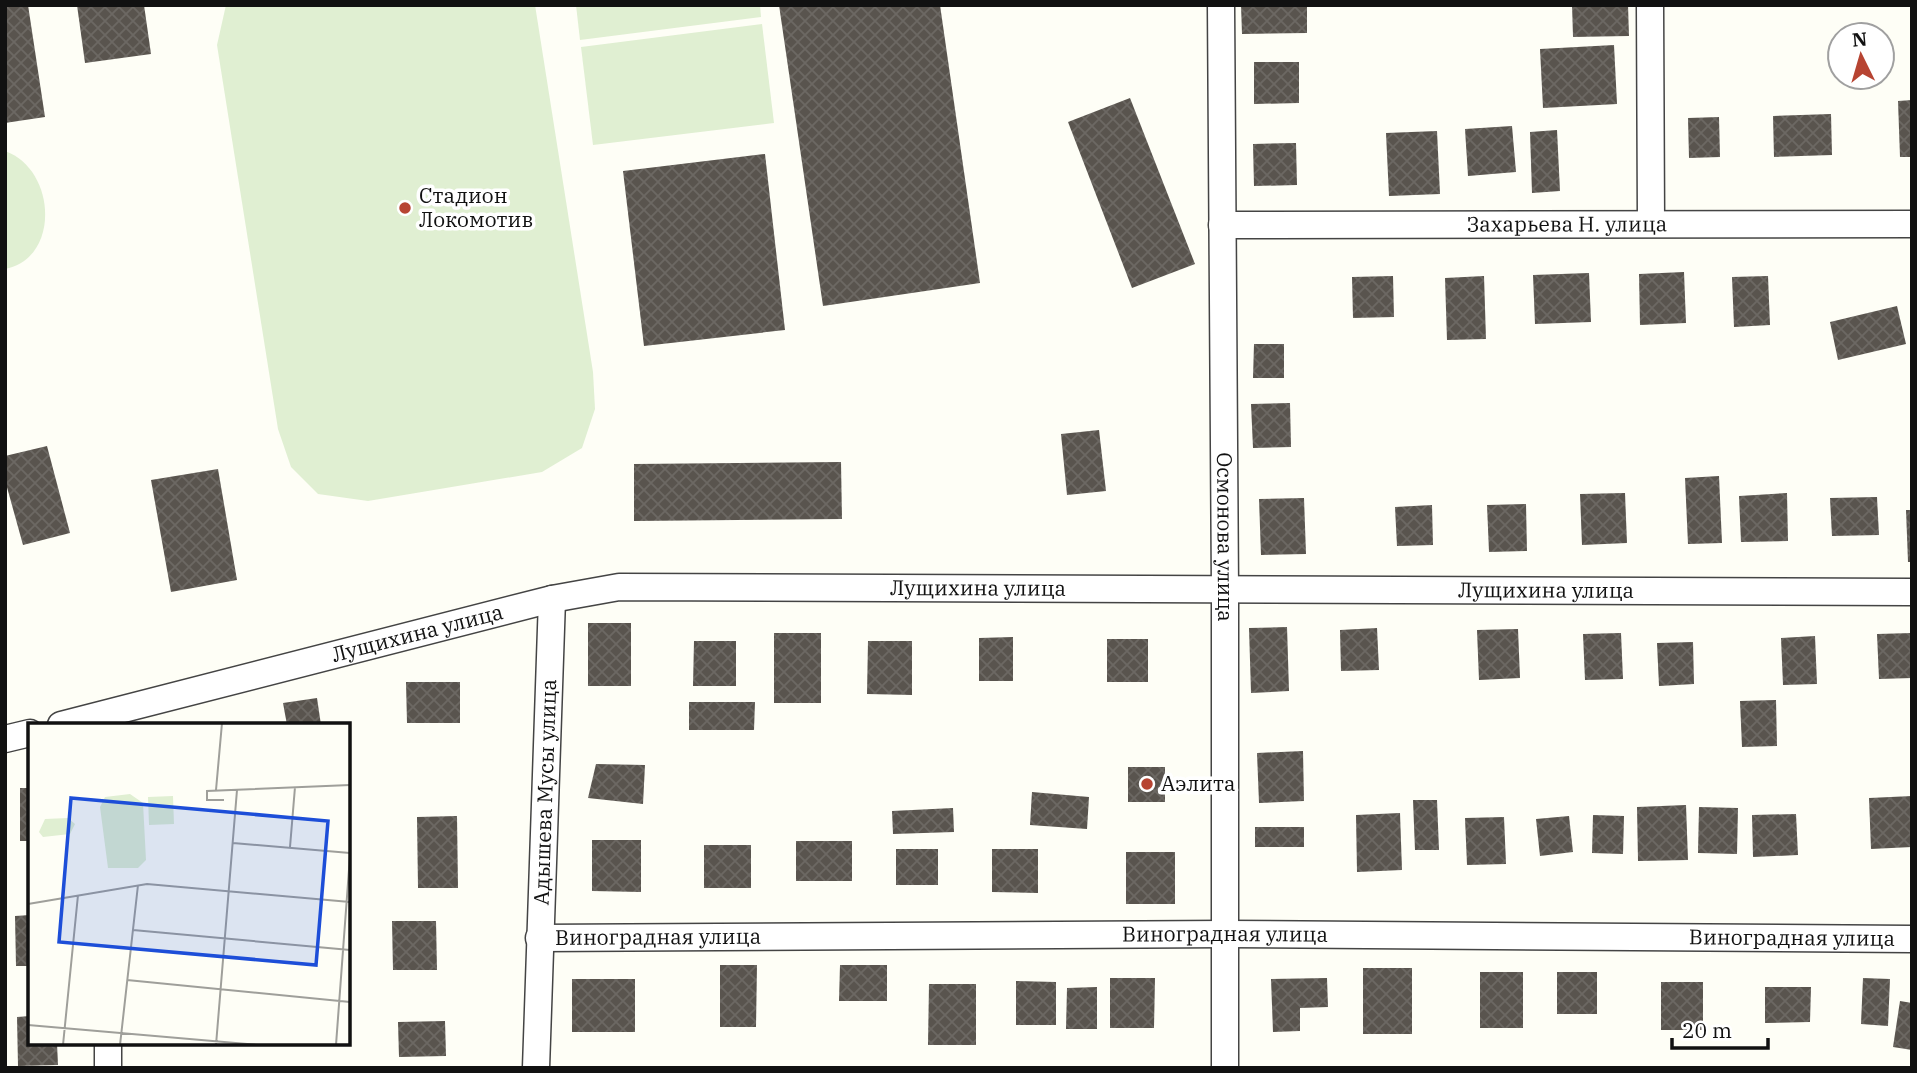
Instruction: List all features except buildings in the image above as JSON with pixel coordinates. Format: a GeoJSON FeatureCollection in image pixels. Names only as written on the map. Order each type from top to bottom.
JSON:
{"type":"FeatureCollection","features":[{"type":"Feature","properties":{"kind":"street","name":"Осмонова улица"},"geometry":{"type":"LineString","coordinates":[[1221,5],[1225,1068]]}},
{"type":"Feature","properties":{"kind":"street"},"geometry":{"type":"LineString","coordinates":[[1650,5],[1651,223]]}},
{"type":"Feature","properties":{"kind":"street","name":"Захарьева Н. улица"},"geometry":{"type":"LineString","coordinates":[[1222,225],[1912,223]]}},
{"type":"Feature","properties":{"kind":"street","name":"Лущихина улица"},"geometry":{"type":"LineString","coordinates":[[76,723],[112,718],[552,599],[619,587],[1912,592]]}},
{"type":"Feature","properties":{"kind":"street","name":"Адышева Мусы улица"},"geometry":{"type":"LineString","coordinates":[[536,1068],[552,599]]}},
{"type":"Feature","properties":{"kind":"street"},"geometry":{"type":"LineString","coordinates":[[5,739],[28,733]]}},
{"type":"Feature","properties":{"kind":"street","name":"Виноградная улица"},"geometry":{"type":"LineString","coordinates":[[539,938],[1226,934],[1912,939]]}},
{"type":"Feature","properties":{"kind":"street"},"geometry":{"type":"LineString","coordinates":[[108,1045],[108,1068]]}},
{"type":"Feature","properties":{"kind":"green space","name":"Стадион Локомотив"},"geometry":{"type":"Polygon","coordinates":[[[226,5],[535,5],[593,372],[595,409],[582,448],[542,472],[368,501],[318,494],[291,467],[278,429],[217,45],[226,5]]]}},
{"type":"Feature","properties":{"kind":"green space"},"geometry":{"type":"Polygon","coordinates":[[[576,5],[760,5],[761,17],[580,40],[576,5]]]}},
{"type":"Feature","properties":{"kind":"green space"},"geometry":{"type":"Polygon","coordinates":[[[762,24],[774,123],[593,145],[581,47],[762,24]]]}},
{"type":"Feature","properties":{"kind":"green space"},"geometry":{"type":"Polygon","coordinates":[[[5,151],[22,161],[34,175],[42,193],[45,213],[43,232],[36,248],[23,262],[5,269],[5,151]]]}},
{"type":"Feature","properties":{"kind":"place","name":"Стадион Локомотив"},"geometry":{"type":"Point","coordinates":[405,208]}},
{"type":"Feature","properties":{"kind":"place","name":"Аэлита"},"geometry":{"type":"Point","coordinates":[1147,784]}}]}
